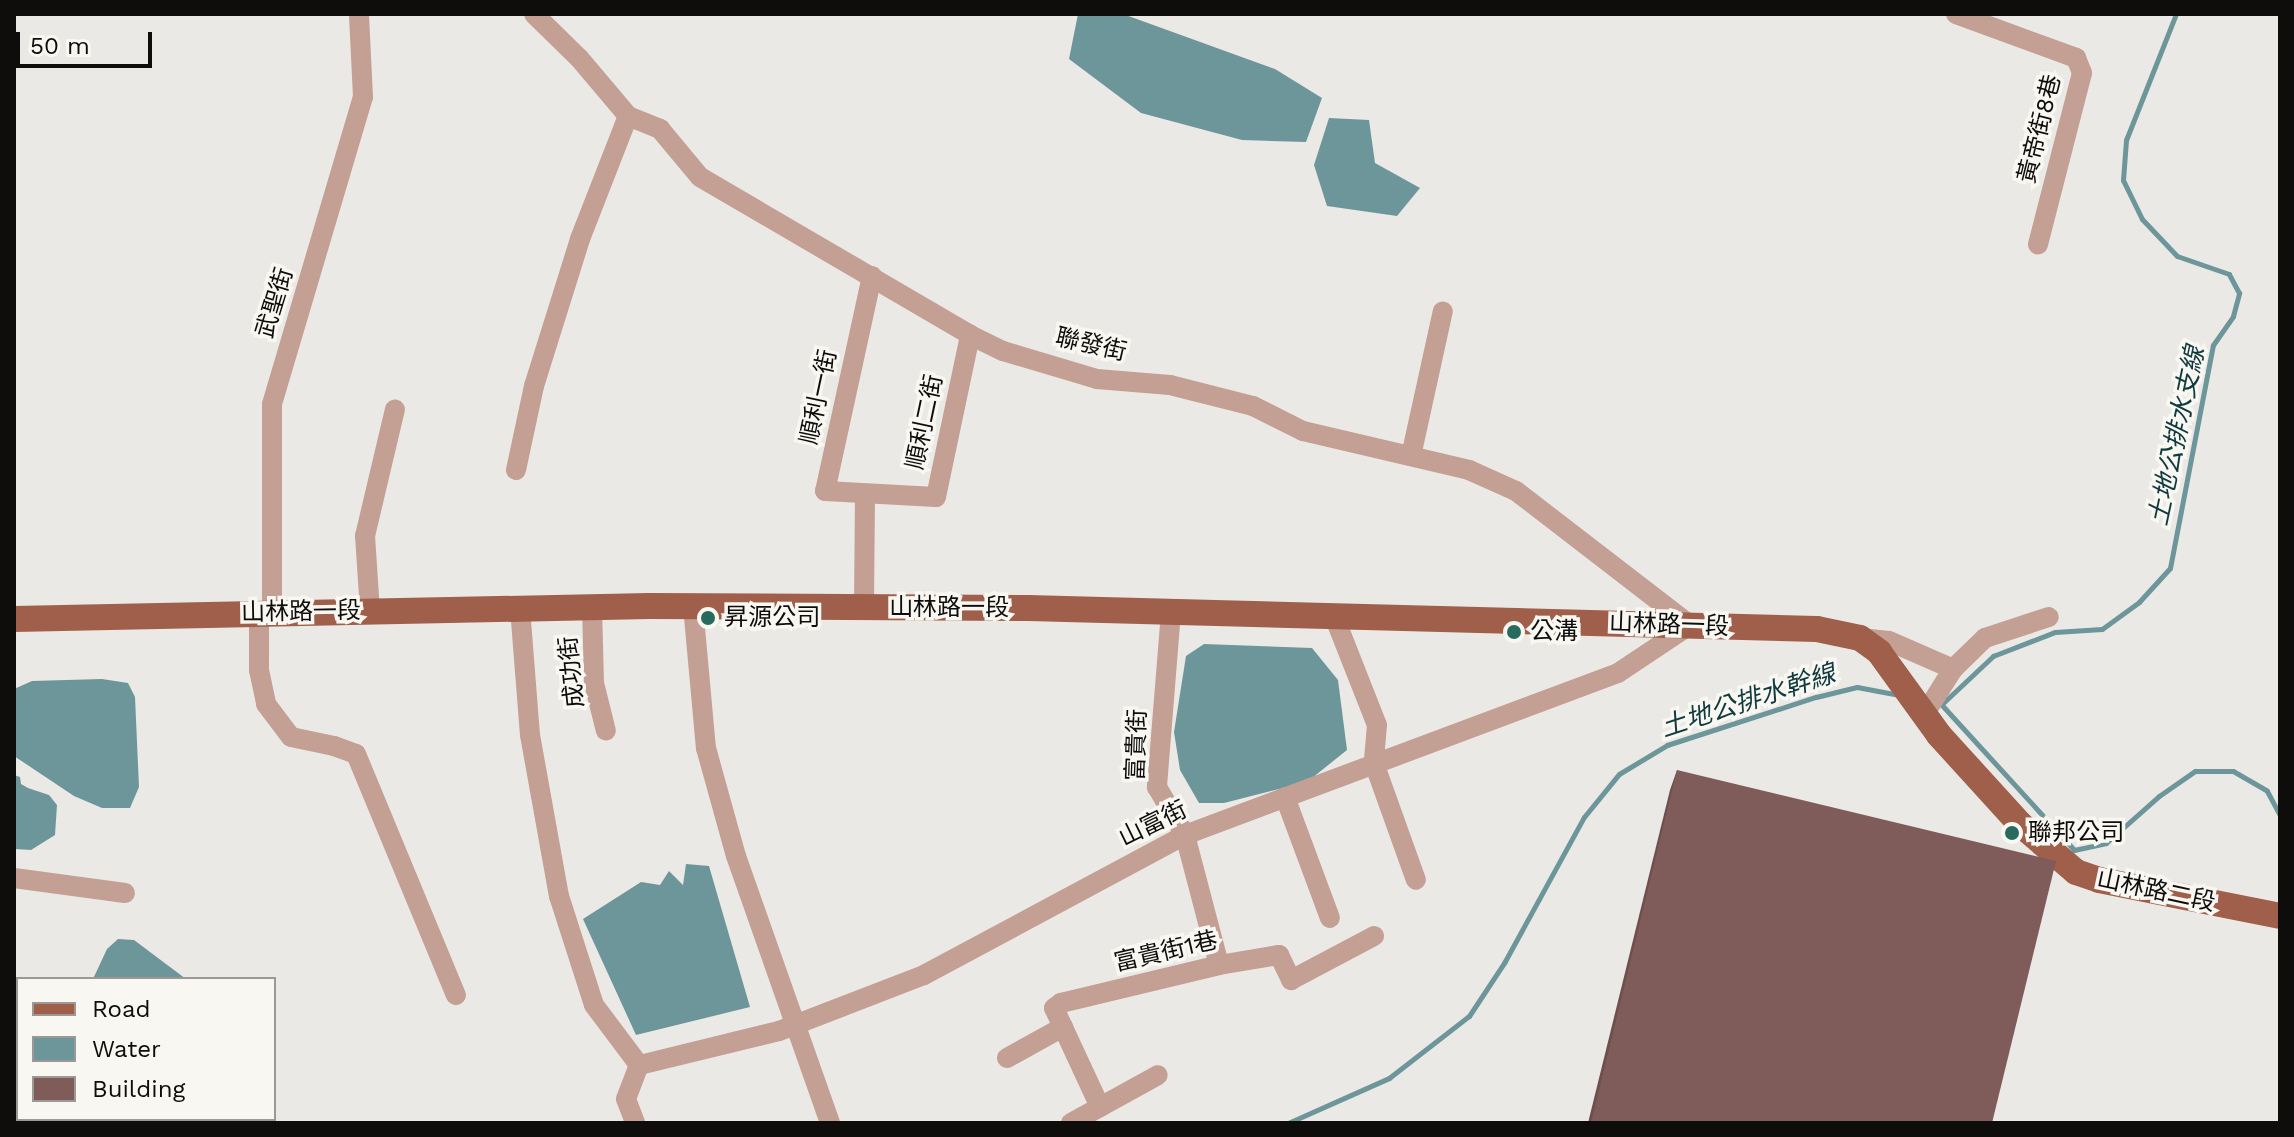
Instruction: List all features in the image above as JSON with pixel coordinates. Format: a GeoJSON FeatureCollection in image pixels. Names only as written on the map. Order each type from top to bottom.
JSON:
{"type":"FeatureCollection","features":[{"type":"Feature","properties":{"kind":"main road","name":"山林路一段"},"geometry":{"type":"LineString","coordinates":[[14,619],[520,608],[864,607],[1817,629],[1870,645]]}},
{"type":"Feature","properties":{"kind":"main road","name":"山林路二段"},"geometry":{"type":"LineString","coordinates":[[1870,645],[1919,708],[2020,824],[2076,872],[2099,880],[2280,916]]}},
{"type":"Feature","properties":{"kind":"street","name":"武聖街"},"geometry":{"type":"LineString","coordinates":[[359,14],[363,97],[272,404],[265,612],[259,670],[266,704],[291,737],[356,754],[456,995]]}},
{"type":"Feature","properties":{"kind":"street","name":"聯發街"},"geometry":{"type":"LineString","coordinates":[[534,14],[579,58],[628,116],[660,129],[700,177],[970,335],[1003,351],[1097,379],[1170,385],[1253,406],[1303,431],[1469,470],[1516,491],[1690,625]]}},
{"type":"Feature","properties":{"kind":"street","name":"黃帝街8巷"},"geometry":{"type":"LineString","coordinates":[[1956,14],[2076,58],[2082,73],[2038,244]]}},
{"type":"Feature","properties":{"kind":"street"},"geometry":{"type":"LineString","coordinates":[[516,470],[534,386],[562,298],[628,116]]}},
{"type":"Feature","properties":{"kind":"street","name":"順利一街"},"geometry":{"type":"LineString","coordinates":[[865,494],[825,491],[872,276]]}},
{"type":"Feature","properties":{"kind":"street"},"geometry":{"type":"LineString","coordinates":[[1411,456],[1443,311]]}},
{"type":"Feature","properties":{"kind":"street","name":"順利二街"},"geometry":{"type":"LineString","coordinates":[[865,494],[936,497],[970,335]]}},
{"type":"Feature","properties":{"kind":"street"},"geometry":{"type":"LineString","coordinates":[[370,611],[365,536],[395,409]]}},
{"type":"Feature","properties":{"kind":"street"},"geometry":{"type":"LineString","coordinates":[[864,607],[865,494]]}},
{"type":"Feature","properties":{"kind":"street"},"geometry":{"type":"LineString","coordinates":[[693,606],[706,748],[736,856],[830,1123]]}},
{"type":"Feature","properties":{"kind":"street","name":"成功街"},"geometry":{"type":"LineString","coordinates":[[592,607],[594,683],[606,731]]}},
{"type":"Feature","properties":{"kind":"street"},"geometry":{"type":"LineString","coordinates":[[520,608],[530,735],[559,896],[594,1005],[639,1065],[626,1099],[635,1123]]}},
{"type":"Feature","properties":{"kind":"street","name":"富貴街"},"geometry":{"type":"LineString","coordinates":[[1171,612],[1157,787],[1185,835],[1219,965]]}},
{"type":"Feature","properties":{"kind":"street"},"geometry":{"type":"LineString","coordinates":[[1334,616],[1377,725],[1374,763],[1416,880]]}},
{"type":"Feature","properties":{"kind":"street"},"geometry":{"type":"LineString","coordinates":[[1919,708],[1985,638],[2049,617]]}},
{"type":"Feature","properties":{"kind":"street","name":"山富街"},"geometry":{"type":"LineString","coordinates":[[639,1065],[795,1025],[924,975],[1185,835],[1618,673],[1690,625]]}},
{"type":"Feature","properties":{"kind":"street"},"geometry":{"type":"LineString","coordinates":[[1870,645],[1889,641],[1953,669]]}},
{"type":"Feature","properties":{"kind":"street"},"geometry":{"type":"LineString","coordinates":[[1285,797],[1330,918]]}},
{"type":"Feature","properties":{"kind":"street"},"geometry":{"type":"LineString","coordinates":[[14,878],[125,893]]}},
{"type":"Feature","properties":{"kind":"street","name":"富貴街1巷"},"geometry":{"type":"LineString","coordinates":[[1063,1027],[1054,1008],[1061,1003],[1219,965],[1279,955],[1291,980],[1374,936]]}},
{"type":"Feature","properties":{"kind":"street"},"geometry":{"type":"LineString","coordinates":[[1007,1058],[1063,1027],[1100,1107]]}},
{"type":"Feature","properties":{"kind":"street"},"geometry":{"type":"LineString","coordinates":[[1071,1123],[1158,1075]]}},
{"type":"Feature","properties":{"kind":"water"},"geometry":{"type":"Polygon","coordinates":[[[1078,14],[1123,14],[1275,69],[1322,98],[1306,142],[1242,140],[1141,113],[1069,59],[1078,14]]]}},
{"type":"Feature","properties":{"kind":"water"},"geometry":{"type":"Polygon","coordinates":[[[1329,118],[1369,120],[1375,163],[1420,188],[1397,216],[1327,206],[1314,165],[1329,118]]]}},
{"type":"Feature","properties":{"kind":"water"},"geometry":{"type":"Polygon","coordinates":[[[1204,644],[1312,648],[1338,680],[1347,750],[1307,782],[1224,803],[1199,803],[1180,770],[1174,732],[1186,656],[1204,644]]]}},
{"type":"Feature","properties":{"kind":"water"},"geometry":{"type":"Polygon","coordinates":[[[102,679],[128,683],[135,697],[139,787],[130,808],[102,808],[74,796],[14,756],[14,689],[32,681],[102,679]]]}},
{"type":"Feature","properties":{"kind":"water"},"geometry":{"type":"Polygon","coordinates":[[[14,775],[20,777],[21,784],[28,788],[49,795],[57,805],[55,835],[31,850],[14,849],[14,775]]]}},
{"type":"Feature","properties":{"kind":"water"},"geometry":{"type":"Polygon","coordinates":[[[686,864],[709,866],[750,1007],[636,1035],[583,919],[641,882],[660,885],[669,871],[683,885],[686,864]]]}},
{"type":"Feature","properties":{"kind":"water"},"geometry":{"type":"Polygon","coordinates":[[[118,939],[134,940],[183,977],[94,977],[107,949],[118,939]]]}},
{"type":"Feature","properties":{"kind":"building"},"geometry":{"type":"Polygon","coordinates":[[[1677,770],[2056,861],[1992,1123],[1591,1123],[1677,770]]]}},
{"type":"Feature","properties":{"kind":"waterway","name":"土地公排水支線"},"geometry":{"type":"LineString","coordinates":[[1943,703],[1993,656],[2055,632],[2102,629],[2139,602],[2170,568],[2213,345],[2233,316],[2239,293],[2229,274],[2177,256],[2142,219],[2123,180],[2126,140],[2176,14]]}},
{"type":"Feature","properties":{"kind":"waterway","name":"土地公排水幹線"},"geometry":{"type":"LineString","coordinates":[[1288,1123],[1389,1078],[1469,1016],[1504,963],[1584,817],[1619,774],[1667,745],[1816,697],[1857,687],[1899,695]]}},
{"type":"Feature","properties":{"kind":"waterway","name":"土地公排水幹線"},"geometry":{"type":"LineString","coordinates":[[1940,703],[2074,850],[2106,843],[2159,796],[2195,771],[2233,771],[2267,791],[2280,815]]}},
{"type":"Feature","properties":{"kind":"place","name":"昇源公司"},"geometry":{"type":"Point","coordinates":[708,618]}},
{"type":"Feature","properties":{"kind":"place","name":"公溝"},"geometry":{"type":"Point","coordinates":[1514,632]}},
{"type":"Feature","properties":{"kind":"place","name":"聯邦公司"},"geometry":{"type":"Point","coordinates":[2012,833]}}]}
